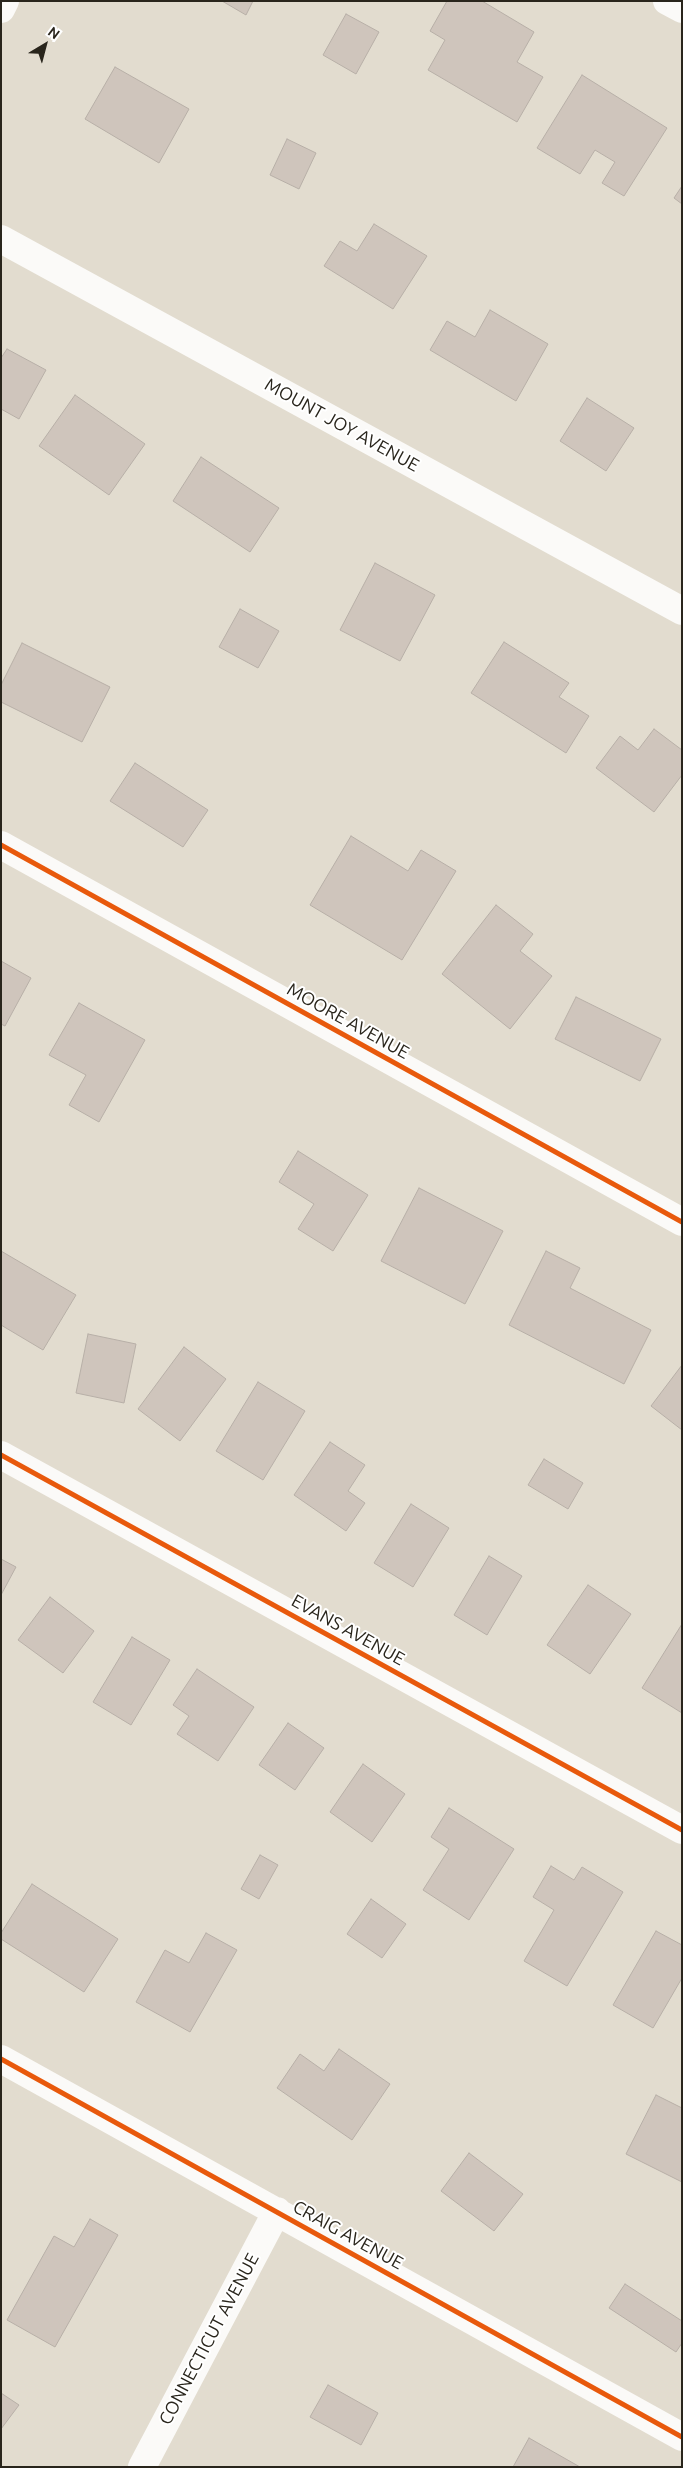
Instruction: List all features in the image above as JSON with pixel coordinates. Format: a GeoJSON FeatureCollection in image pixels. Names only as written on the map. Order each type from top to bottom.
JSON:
{"type":"FeatureCollection","features":[{"type":"Feature","properties":{"kind":"street"},"geometry":{"type":"LineString","coordinates":[[1,9],[5,1]]}},
{"type":"Feature","properties":{"kind":"street"},"geometry":{"type":"LineString","coordinates":[[667,1],[682,9]]}},
{"type":"Feature","properties":{"kind":"street","name":"MOUNT JOY AVENUE"},"geometry":{"type":"LineString","coordinates":[[1,239],[682,611]]}},
{"type":"Feature","properties":{"kind":"street","name":"MOORE AVENUE"},"geometry":{"type":"LineString","coordinates":[[1,845],[682,1222]]}},
{"type":"Feature","properties":{"kind":"street","name":"EVANS AVENUE"},"geometry":{"type":"LineString","coordinates":[[1,1455],[682,1830]]}},
{"type":"Feature","properties":{"kind":"street","name":"CRAIG AVENUE"},"geometry":{"type":"LineString","coordinates":[[1,2059],[682,2436]]}},
{"type":"Feature","properties":{"kind":"street","name":"CONNECTICUT AVENUE"},"geometry":{"type":"LineString","coordinates":[[142,2467],[277,2212]]}},
{"type":"Feature","properties":{"kind":"building"},"geometry":{"type":"Polygon","coordinates":[[[222,1],[253,1],[246,15],[222,1]]]}},
{"type":"Feature","properties":{"kind":"building"},"geometry":{"type":"Polygon","coordinates":[[[447,1],[482,1],[534,32],[517,62],[543,77],[517,122],[428,70],[445,40],[430,31],[447,1]]]}},
{"type":"Feature","properties":{"kind":"building"},"geometry":{"type":"Polygon","coordinates":[[[346,14],[379,32],[356,74],[323,55],[346,14]]]}},
{"type":"Feature","properties":{"kind":"building"},"geometry":{"type":"Polygon","coordinates":[[[115,67],[189,109],[159,163],[85,119],[115,67]]]}},
{"type":"Feature","properties":{"kind":"building"},"geometry":{"type":"Polygon","coordinates":[[[582,75],[667,128],[624,196],[602,183],[615,162],[595,150],[580,174],[537,148],[582,75]]]}},
{"type":"Feature","properties":{"kind":"building"},"geometry":{"type":"Polygon","coordinates":[[[287,139],[316,153],[299,189],[270,175],[287,139]]]}},
{"type":"Feature","properties":{"kind":"building"},"geometry":{"type":"Polygon","coordinates":[[[682,186],[682,204],[674,198],[682,186]]]}},
{"type":"Feature","properties":{"kind":"building"},"geometry":{"type":"Polygon","coordinates":[[[374,224],[427,256],[393,309],[324,266],[340,241],[357,251],[374,224]]]}},
{"type":"Feature","properties":{"kind":"building"},"geometry":{"type":"Polygon","coordinates":[[[490,310],[548,344],[516,401],[430,350],[447,321],[475,337],[490,310]]]}},
{"type":"Feature","properties":{"kind":"building"},"geometry":{"type":"Polygon","coordinates":[[[7,349],[46,370],[19,419],[1,409],[1,358],[7,349]]]}},
{"type":"Feature","properties":{"kind":"building"},"geometry":{"type":"Polygon","coordinates":[[[75,395],[145,444],[109,495],[39,446],[75,395]]]}},
{"type":"Feature","properties":{"kind":"building"},"geometry":{"type":"Polygon","coordinates":[[[587,398],[634,428],[606,471],[560,441],[587,398]]]}},
{"type":"Feature","properties":{"kind":"building"},"geometry":{"type":"Polygon","coordinates":[[[201,457],[279,508],[250,552],[173,501],[201,457]]]}},
{"type":"Feature","properties":{"kind":"building"},"geometry":{"type":"Polygon","coordinates":[[[375,563],[435,595],[400,661],[340,630],[375,563]]]}},
{"type":"Feature","properties":{"kind":"building"},"geometry":{"type":"Polygon","coordinates":[[[240,609],[279,631],[258,668],[219,647],[240,609]]]}},
{"type":"Feature","properties":{"kind":"building"},"geometry":{"type":"Polygon","coordinates":[[[504,642],[569,683],[559,697],[589,716],[566,753],[471,693],[504,642]]]}},
{"type":"Feature","properties":{"kind":"building"},"geometry":{"type":"Polygon","coordinates":[[[22,643],[110,687],[82,742],[1,702],[1,685],[22,643]]]}},
{"type":"Feature","properties":{"kind":"building"},"geometry":{"type":"Polygon","coordinates":[[[654,729],[682,750],[682,775],[654,812],[596,768],[620,736],[638,750],[654,729]]]}},
{"type":"Feature","properties":{"kind":"building"},"geometry":{"type":"Polygon","coordinates":[[[135,763],[208,810],[183,847],[110,801],[135,763]]]}},
{"type":"Feature","properties":{"kind":"building"},"geometry":{"type":"Polygon","coordinates":[[[351,836],[408,871],[421,850],[456,871],[402,960],[310,905],[351,836]]]}},
{"type":"Feature","properties":{"kind":"building"},"geometry":{"type":"Polygon","coordinates":[[[496,905],[533,934],[520,951],[552,976],[510,1029],[442,974],[496,905]]]}},
{"type":"Feature","properties":{"kind":"building"},"geometry":{"type":"Polygon","coordinates":[[[1,961],[31,978],[5,1026],[1,1024],[1,961]]]}},
{"type":"Feature","properties":{"kind":"building"},"geometry":{"type":"Polygon","coordinates":[[[576,997],[661,1039],[640,1081],[555,1039],[576,997]]]}},
{"type":"Feature","properties":{"kind":"building"},"geometry":{"type":"Polygon","coordinates":[[[79,1003],[145,1040],[99,1122],[69,1105],[86,1075],[49,1055],[79,1003]]]}},
{"type":"Feature","properties":{"kind":"building"},"geometry":{"type":"Polygon","coordinates":[[[298,1151],[368,1195],[333,1251],[298,1229],[314,1204],[279,1182],[298,1151]]]}},
{"type":"Feature","properties":{"kind":"building"},"geometry":{"type":"Polygon","coordinates":[[[419,1188],[503,1231],[465,1304],[381,1261],[419,1188]]]}},
{"type":"Feature","properties":{"kind":"building"},"geometry":{"type":"Polygon","coordinates":[[[1,1251],[76,1295],[43,1350],[1,1325],[1,1251]]]}},
{"type":"Feature","properties":{"kind":"building"},"geometry":{"type":"Polygon","coordinates":[[[546,1251],[580,1268],[570,1288],[651,1330],[624,1384],[509,1325],[546,1251]]]}},
{"type":"Feature","properties":{"kind":"building"},"geometry":{"type":"Polygon","coordinates":[[[88,1334],[136,1344],[124,1403],[76,1393],[88,1334]]]}},
{"type":"Feature","properties":{"kind":"building"},"geometry":{"type":"Polygon","coordinates":[[[184,1347],[226,1379],[180,1441],[138,1409],[184,1347]]]}},
{"type":"Feature","properties":{"kind":"building"},"geometry":{"type":"Polygon","coordinates":[[[682,1365],[682,1430],[651,1406],[682,1365]]]}},
{"type":"Feature","properties":{"kind":"building"},"geometry":{"type":"Polygon","coordinates":[[[258,1382],[305,1411],[263,1480],[216,1451],[258,1382]]]}},
{"type":"Feature","properties":{"kind":"building"},"geometry":{"type":"Polygon","coordinates":[[[330,1442],[365,1465],[348,1491],[365,1503],[346,1531],[294,1495],[330,1442]]]}},
{"type":"Feature","properties":{"kind":"building"},"geometry":{"type":"Polygon","coordinates":[[[544,1459],[583,1483],[568,1509],[528,1485],[544,1459]]]}},
{"type":"Feature","properties":{"kind":"building"},"geometry":{"type":"Polygon","coordinates":[[[411,1504],[449,1528],[413,1587],[374,1563],[411,1504]]]}},
{"type":"Feature","properties":{"kind":"building"},"geometry":{"type":"Polygon","coordinates":[[[489,1556],[522,1576],[487,1635],[454,1615],[489,1556]]]}},
{"type":"Feature","properties":{"kind":"building"},"geometry":{"type":"Polygon","coordinates":[[[1,1559],[16,1567],[1,1595],[1,1559]]]}},
{"type":"Feature","properties":{"kind":"building"},"geometry":{"type":"Polygon","coordinates":[[[588,1585],[631,1614],[590,1674],[547,1645],[588,1585]]]}},
{"type":"Feature","properties":{"kind":"building"},"geometry":{"type":"Polygon","coordinates":[[[50,1597],[94,1631],[63,1673],[18,1640],[50,1597]]]}},
{"type":"Feature","properties":{"kind":"building"},"geometry":{"type":"Polygon","coordinates":[[[682,1624],[682,1713],[642,1688],[682,1624]]]}},
{"type":"Feature","properties":{"kind":"building"},"geometry":{"type":"Polygon","coordinates":[[[132,1637],[170,1660],[131,1725],[93,1702],[132,1637]]]}},
{"type":"Feature","properties":{"kind":"building"},"geometry":{"type":"Polygon","coordinates":[[[197,1669],[254,1707],[218,1761],[177,1734],[189,1716],[173,1705],[197,1669]]]}},
{"type":"Feature","properties":{"kind":"building"},"geometry":{"type":"Polygon","coordinates":[[[288,1723],[324,1748],[295,1790],[259,1765],[288,1723]]]}},
{"type":"Feature","properties":{"kind":"building"},"geometry":{"type":"Polygon","coordinates":[[[363,1764],[405,1794],[372,1842],[330,1812],[363,1764]]]}},
{"type":"Feature","properties":{"kind":"building"},"geometry":{"type":"Polygon","coordinates":[[[449,1808],[514,1849],[469,1920],[423,1890],[449,1849],[431,1837],[449,1808]]]}},
{"type":"Feature","properties":{"kind":"building"},"geometry":{"type":"Polygon","coordinates":[[[260,1855],[278,1865],[259,1899],[241,1889],[260,1855]]]}},
{"type":"Feature","properties":{"kind":"building"},"geometry":{"type":"Polygon","coordinates":[[[551,1866],[574,1880],[582,1867],[623,1892],[567,1986],[524,1961],[554,1910],[533,1897],[551,1866]]]}},
{"type":"Feature","properties":{"kind":"building"},"geometry":{"type":"Polygon","coordinates":[[[32,1884],[118,1939],[84,1992],[1,1939],[1,1933],[32,1884]]]}},
{"type":"Feature","properties":{"kind":"building"},"geometry":{"type":"Polygon","coordinates":[[[371,1899],[406,1924],[382,1958],[347,1934],[371,1899]]]}},
{"type":"Feature","properties":{"kind":"building"},"geometry":{"type":"Polygon","coordinates":[[[656,1931],[682,1945],[682,1978],[653,2028],[613,2005],[656,1931]]]}},
{"type":"Feature","properties":{"kind":"building"},"geometry":{"type":"Polygon","coordinates":[[[206,1933],[237,1950],[190,2032],[136,2002],[165,1950],[189,1963],[206,1933]]]}},
{"type":"Feature","properties":{"kind":"building"},"geometry":{"type":"Polygon","coordinates":[[[339,2049],[390,2084],[352,2140],[277,2088],[300,2054],[324,2071],[339,2049]]]}},
{"type":"Feature","properties":{"kind":"building"},"geometry":{"type":"Polygon","coordinates":[[[656,2095],[682,2108],[682,2182],[626,2154],[656,2095]]]}},
{"type":"Feature","properties":{"kind":"building"},"geometry":{"type":"Polygon","coordinates":[[[469,2153],[523,2194],[494,2231],[441,2191],[469,2153]]]}},
{"type":"Feature","properties":{"kind":"building"},"geometry":{"type":"Polygon","coordinates":[[[90,2219],[118,2235],[55,2347],[7,2320],[54,2236],[74,2247],[90,2219]]]}},
{"type":"Feature","properties":{"kind":"building"},"geometry":{"type":"Polygon","coordinates":[[[625,2284],[682,2321],[682,2343],[676,2352],[609,2308],[625,2284]]]}},
{"type":"Feature","properties":{"kind":"building"},"geometry":{"type":"Polygon","coordinates":[[[328,2385],[378,2413],[361,2445],[310,2417],[328,2385]]]}},
{"type":"Feature","properties":{"kind":"building"},"geometry":{"type":"Polygon","coordinates":[[[1,2393],[19,2405],[1,2429],[1,2393]]]}},
{"type":"Feature","properties":{"kind":"building"},"geometry":{"type":"Polygon","coordinates":[[[529,2438],[580,2467],[513,2467],[529,2438]]]}},
{"type":"Feature","properties":{"kind":"cycle path"},"geometry":{"type":"LineString","coordinates":[[1,845],[682,1222]]}},
{"type":"Feature","properties":{"kind":"cycle path"},"geometry":{"type":"LineString","coordinates":[[1,1455],[682,1830]]}},
{"type":"Feature","properties":{"kind":"cycle path"},"geometry":{"type":"LineString","coordinates":[[1,2059],[682,2437]]}}]}
